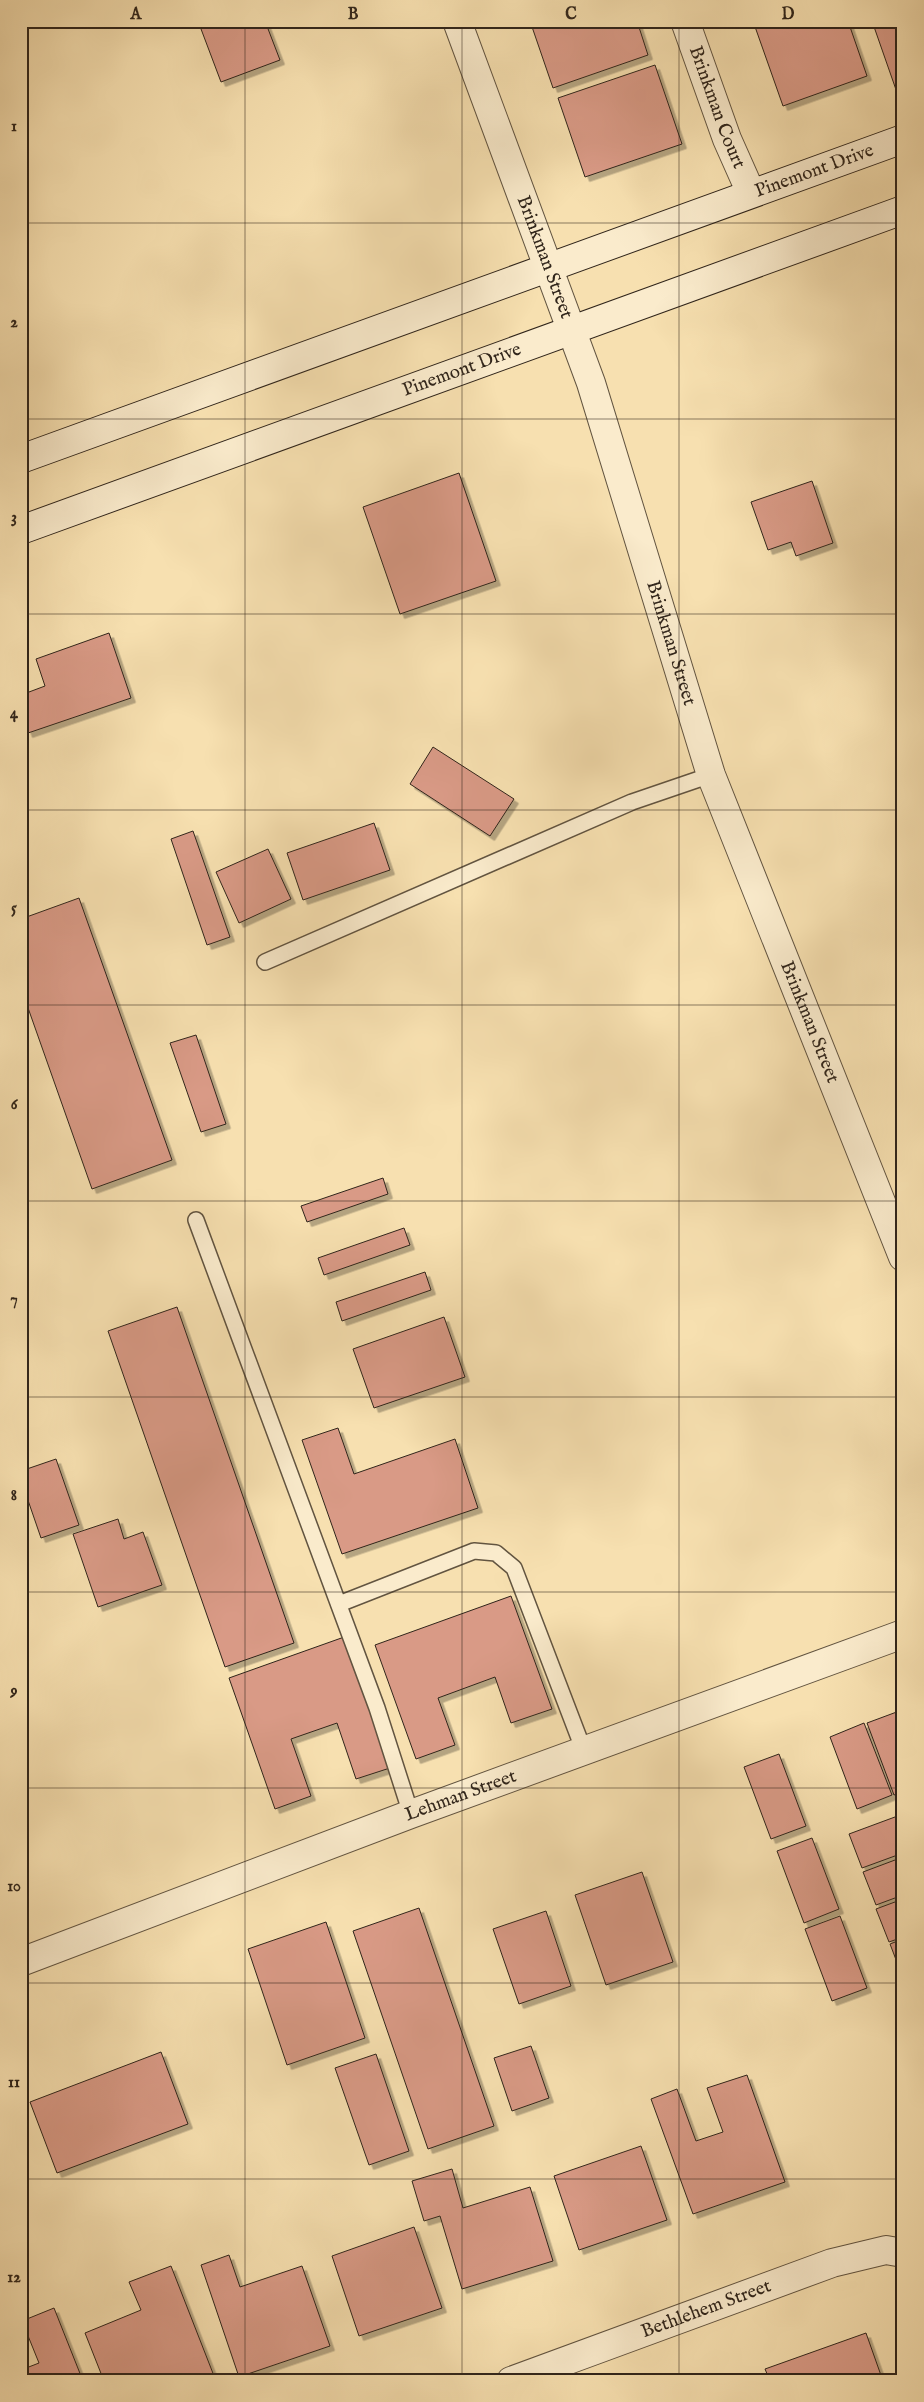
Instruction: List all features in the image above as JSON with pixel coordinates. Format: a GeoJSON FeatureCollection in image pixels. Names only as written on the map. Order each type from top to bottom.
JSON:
{"type":"FeatureCollection","features":[{"type":"Feature","properties":{"kind":"street","name":"Brinkman Street"},"geometry":{"type":"LineString","coordinates":[[457,21],[591,383],[712,775],[903,1256]]}},
{"type":"Feature","properties":{"kind":"street","name":"Brinkman Court"},"geometry":{"type":"LineString","coordinates":[[685,21],[727,140],[751,193]]}},
{"type":"Feature","properties":{"kind":"street","name":"Pinemont Drive"},"geometry":{"type":"LineString","coordinates":[[21,459],[547,266],[903,139]]}},
{"type":"Feature","properties":{"kind":"street","name":"Pinemont Drive"},"geometry":{"type":"LineString","coordinates":[[21,530],[903,210]]}},
{"type":"Feature","properties":{"kind":"street","name":"Lehman Street"},"geometry":{"type":"LineString","coordinates":[[21,1962],[410,1814],[903,1634]]}},
{"type":"Feature","properties":{"kind":"street","name":"Bethlehem Street"},"geometry":{"type":"LineString","coordinates":[[511,2381],[832,2263],[886,2250],[903,2253]]}},
{"type":"Feature","properties":{"kind":"lane"},"geometry":{"type":"LineString","coordinates":[[265,962],[632,802],[712,775]]}},
{"type":"Feature","properties":{"kind":"lane"},"geometry":{"type":"LineString","coordinates":[[196,1220],[377,1708],[410,1814]]}},
{"type":"Feature","properties":{"kind":"lane"},"geometry":{"type":"LineString","coordinates":[[339,1604],[474,1551],[496,1553],[514,1568],[584,1751]]}},
{"type":"Feature","properties":{"kind":"building"},"geometry":{"type":"Polygon","coordinates":[[[198,21],[265,21],[280,60],[221,82],[198,21]]]}},
{"type":"Feature","properties":{"kind":"building"},"geometry":{"type":"Polygon","coordinates":[[[530,21],[637,21],[648,55],[553,88],[530,21]]]}},
{"type":"Feature","properties":{"kind":"building"},"geometry":{"type":"Polygon","coordinates":[[[753,21],[848,21],[867,76],[783,106],[753,21]]]}},
{"type":"Feature","properties":{"kind":"building"},"geometry":{"type":"Polygon","coordinates":[[[872,21],[903,21],[903,103],[901,104],[872,21]]]}},
{"type":"Feature","properties":{"kind":"building"},"geometry":{"type":"Polygon","coordinates":[[[655,65],[682,144],[585,177],[558,98],[655,65]]]}},
{"type":"Feature","properties":{"kind":"building"},"geometry":{"type":"Polygon","coordinates":[[[459,473],[496,581],[400,614],[363,507],[459,473]]]}},
{"type":"Feature","properties":{"kind":"building"},"geometry":{"type":"Polygon","coordinates":[[[812,481],[833,543],[796,556],[791,542],[768,550],[751,502],[812,481]]]}},
{"type":"Feature","properties":{"kind":"building"},"geometry":{"type":"Polygon","coordinates":[[[109,633],[131,698],[28,733],[21,713],[21,695],[45,686],[36,659],[109,633]]]}},
{"type":"Feature","properties":{"kind":"building"},"geometry":{"type":"Polygon","coordinates":[[[433,747],[514,799],[490,836],[410,784],[433,747]]]}},
{"type":"Feature","properties":{"kind":"building"},"geometry":{"type":"Polygon","coordinates":[[[374,823],[390,870],[303,900],[287,853],[374,823]]]}},
{"type":"Feature","properties":{"kind":"building"},"geometry":{"type":"Polygon","coordinates":[[[193,831],[230,937],[207,945],[171,839],[193,831]]]}},
{"type":"Feature","properties":{"kind":"building"},"geometry":{"type":"Polygon","coordinates":[[[268,849],[291,899],[239,923],[216,872],[268,849]]]}},
{"type":"Feature","properties":{"kind":"building"},"geometry":{"type":"Polygon","coordinates":[[[79,898],[172,1160],[92,1189],[21,988],[21,919],[79,898]]]}},
{"type":"Feature","properties":{"kind":"building"},"geometry":{"type":"Polygon","coordinates":[[[196,1035],[226,1124],[201,1132],[170,1043],[196,1035]]]}},
{"type":"Feature","properties":{"kind":"building"},"geometry":{"type":"Polygon","coordinates":[[[383,1178],[388,1194],[307,1222],[301,1206],[383,1178]]]}},
{"type":"Feature","properties":{"kind":"building"},"geometry":{"type":"Polygon","coordinates":[[[404,1228],[410,1245],[324,1275],[318,1258],[404,1228]]]}},
{"type":"Feature","properties":{"kind":"building"},"geometry":{"type":"Polygon","coordinates":[[[425,1272],[431,1290],[342,1321],[336,1302],[425,1272]]]}},
{"type":"Feature","properties":{"kind":"building"},"geometry":{"type":"Polygon","coordinates":[[[177,1307],[294,1643],[225,1667],[108,1331],[177,1307]]]}},
{"type":"Feature","properties":{"kind":"building"},"geometry":{"type":"Polygon","coordinates":[[[444,1317],[465,1377],[374,1408],[353,1349],[444,1317]]]}},
{"type":"Feature","properties":{"kind":"building"},"geometry":{"type":"Polygon","coordinates":[[[338,1428],[354,1474],[455,1439],[478,1508],[342,1554],[302,1440],[338,1428]]]}},
{"type":"Feature","properties":{"kind":"building"},"geometry":{"type":"Polygon","coordinates":[[[56,1459],[79,1525],[41,1538],[21,1480],[21,1471],[56,1459]]]}},
{"type":"Feature","properties":{"kind":"building"},"geometry":{"type":"Polygon","coordinates":[[[118,1519],[124,1539],[143,1532],[162,1585],[98,1607],[73,1534],[118,1519]]]}},
{"type":"Feature","properties":{"kind":"building"},"geometry":{"type":"Polygon","coordinates":[[[511,1596],[552,1709],[511,1723],[495,1677],[438,1698],[455,1745],[416,1759],[375,1645],[511,1596]]]}},
{"type":"Feature","properties":{"kind":"building"},"geometry":{"type":"Polygon","coordinates":[[[347,1636],[393,1767],[356,1779],[337,1723],[291,1739],[311,1796],[275,1809],[229,1678],[347,1636]]]}},
{"type":"Feature","properties":{"kind":"building"},"geometry":{"type":"Polygon","coordinates":[[[902,1710],[903,1792],[894,1795],[867,1723],[902,1710]]]}},
{"type":"Feature","properties":{"kind":"building"},"geometry":{"type":"Polygon","coordinates":[[[864,1723],[892,1795],[857,1809],[830,1737],[864,1723]]]}},
{"type":"Feature","properties":{"kind":"building"},"geometry":{"type":"Polygon","coordinates":[[[779,1754],[806,1826],[771,1839],[744,1767],[779,1754]]]}},
{"type":"Feature","properties":{"kind":"building"},"geometry":{"type":"Polygon","coordinates":[[[903,1814],[903,1853],[862,1868],[849,1834],[903,1814]]]}},
{"type":"Feature","properties":{"kind":"building"},"geometry":{"type":"Polygon","coordinates":[[[812,1838],[839,1909],[804,1923],[777,1851],[812,1838]]]}},
{"type":"Feature","properties":{"kind":"building"},"geometry":{"type":"Polygon","coordinates":[[[903,1857],[903,1895],[876,1905],[863,1872],[903,1857]]]}},
{"type":"Feature","properties":{"kind":"building"},"geometry":{"type":"Polygon","coordinates":[[[642,1872],[673,1962],[606,1985],[575,1895],[642,1872]]]}},
{"type":"Feature","properties":{"kind":"building"},"geometry":{"type":"Polygon","coordinates":[[[903,1899],[903,1937],[889,1942],[876,1909],[903,1899]]]}},
{"type":"Feature","properties":{"kind":"building"},"geometry":{"type":"Polygon","coordinates":[[[419,1908],[494,2126],[428,2149],[353,1931],[419,1908]]]}},
{"type":"Feature","properties":{"kind":"building"},"geometry":{"type":"Polygon","coordinates":[[[546,1911],[571,1986],[519,2004],[493,1929],[546,1911]]]}},
{"type":"Feature","properties":{"kind":"building"},"geometry":{"type":"Polygon","coordinates":[[[840,1916],[867,1988],[832,2001],[805,1929],[840,1916]]]}},
{"type":"Feature","properties":{"kind":"building"},"geometry":{"type":"Polygon","coordinates":[[[326,1922],[365,2038],[287,2065],[248,1949],[326,1922]]]}},
{"type":"Feature","properties":{"kind":"building"},"geometry":{"type":"Polygon","coordinates":[[[903,1939],[903,1978],[890,1944],[903,1939]]]}},
{"type":"Feature","properties":{"kind":"building"},"geometry":{"type":"Polygon","coordinates":[[[531,2046],[549,2098],[512,2111],[494,2058],[531,2046]]]}},
{"type":"Feature","properties":{"kind":"building"},"geometry":{"type":"Polygon","coordinates":[[[161,2052],[188,2124],[57,2173],[30,2102],[161,2052]]]}},
{"type":"Feature","properties":{"kind":"building"},"geometry":{"type":"Polygon","coordinates":[[[376,2054],[409,2151],[369,2165],[335,2068],[376,2054]]]}},
{"type":"Feature","properties":{"kind":"building"},"geometry":{"type":"Polygon","coordinates":[[[747,2075],[785,2182],[693,2214],[651,2099],[677,2089],[696,2141],[723,2132],[707,2088],[747,2075]]]}},
{"type":"Feature","properties":{"kind":"building"},"geometry":{"type":"Polygon","coordinates":[[[641,2146],[667,2220],[579,2250],[554,2176],[641,2146]]]}},
{"type":"Feature","properties":{"kind":"building"},"geometry":{"type":"Polygon","coordinates":[[[452,2169],[463,2208],[530,2187],[553,2261],[462,2289],[440,2216],[424,2221],[412,2181],[452,2169]]]}},
{"type":"Feature","properties":{"kind":"building"},"geometry":{"type":"Polygon","coordinates":[[[414,2227],[442,2308],[359,2336],[332,2256],[414,2227]]]}},
{"type":"Feature","properties":{"kind":"building"},"geometry":{"type":"Polygon","coordinates":[[[229,2255],[240,2287],[302,2266],[330,2346],[239,2377],[201,2265],[229,2255]]]}},
{"type":"Feature","properties":{"kind":"building"},"geometry":{"type":"Polygon","coordinates":[[[171,2266],[216,2381],[104,2381],[85,2333],[141,2310],[129,2282],[171,2266]]]}},
{"type":"Feature","properties":{"kind":"building"},"geometry":{"type":"Polygon","coordinates":[[[54,2308],[83,2381],[21,2381],[21,2370],[39,2363],[22,2321],[54,2308]]]}},
{"type":"Feature","properties":{"kind":"building"},"geometry":{"type":"Polygon","coordinates":[[[866,2333],[883,2381],[770,2381],[765,2369],[866,2333]]]}}]}
